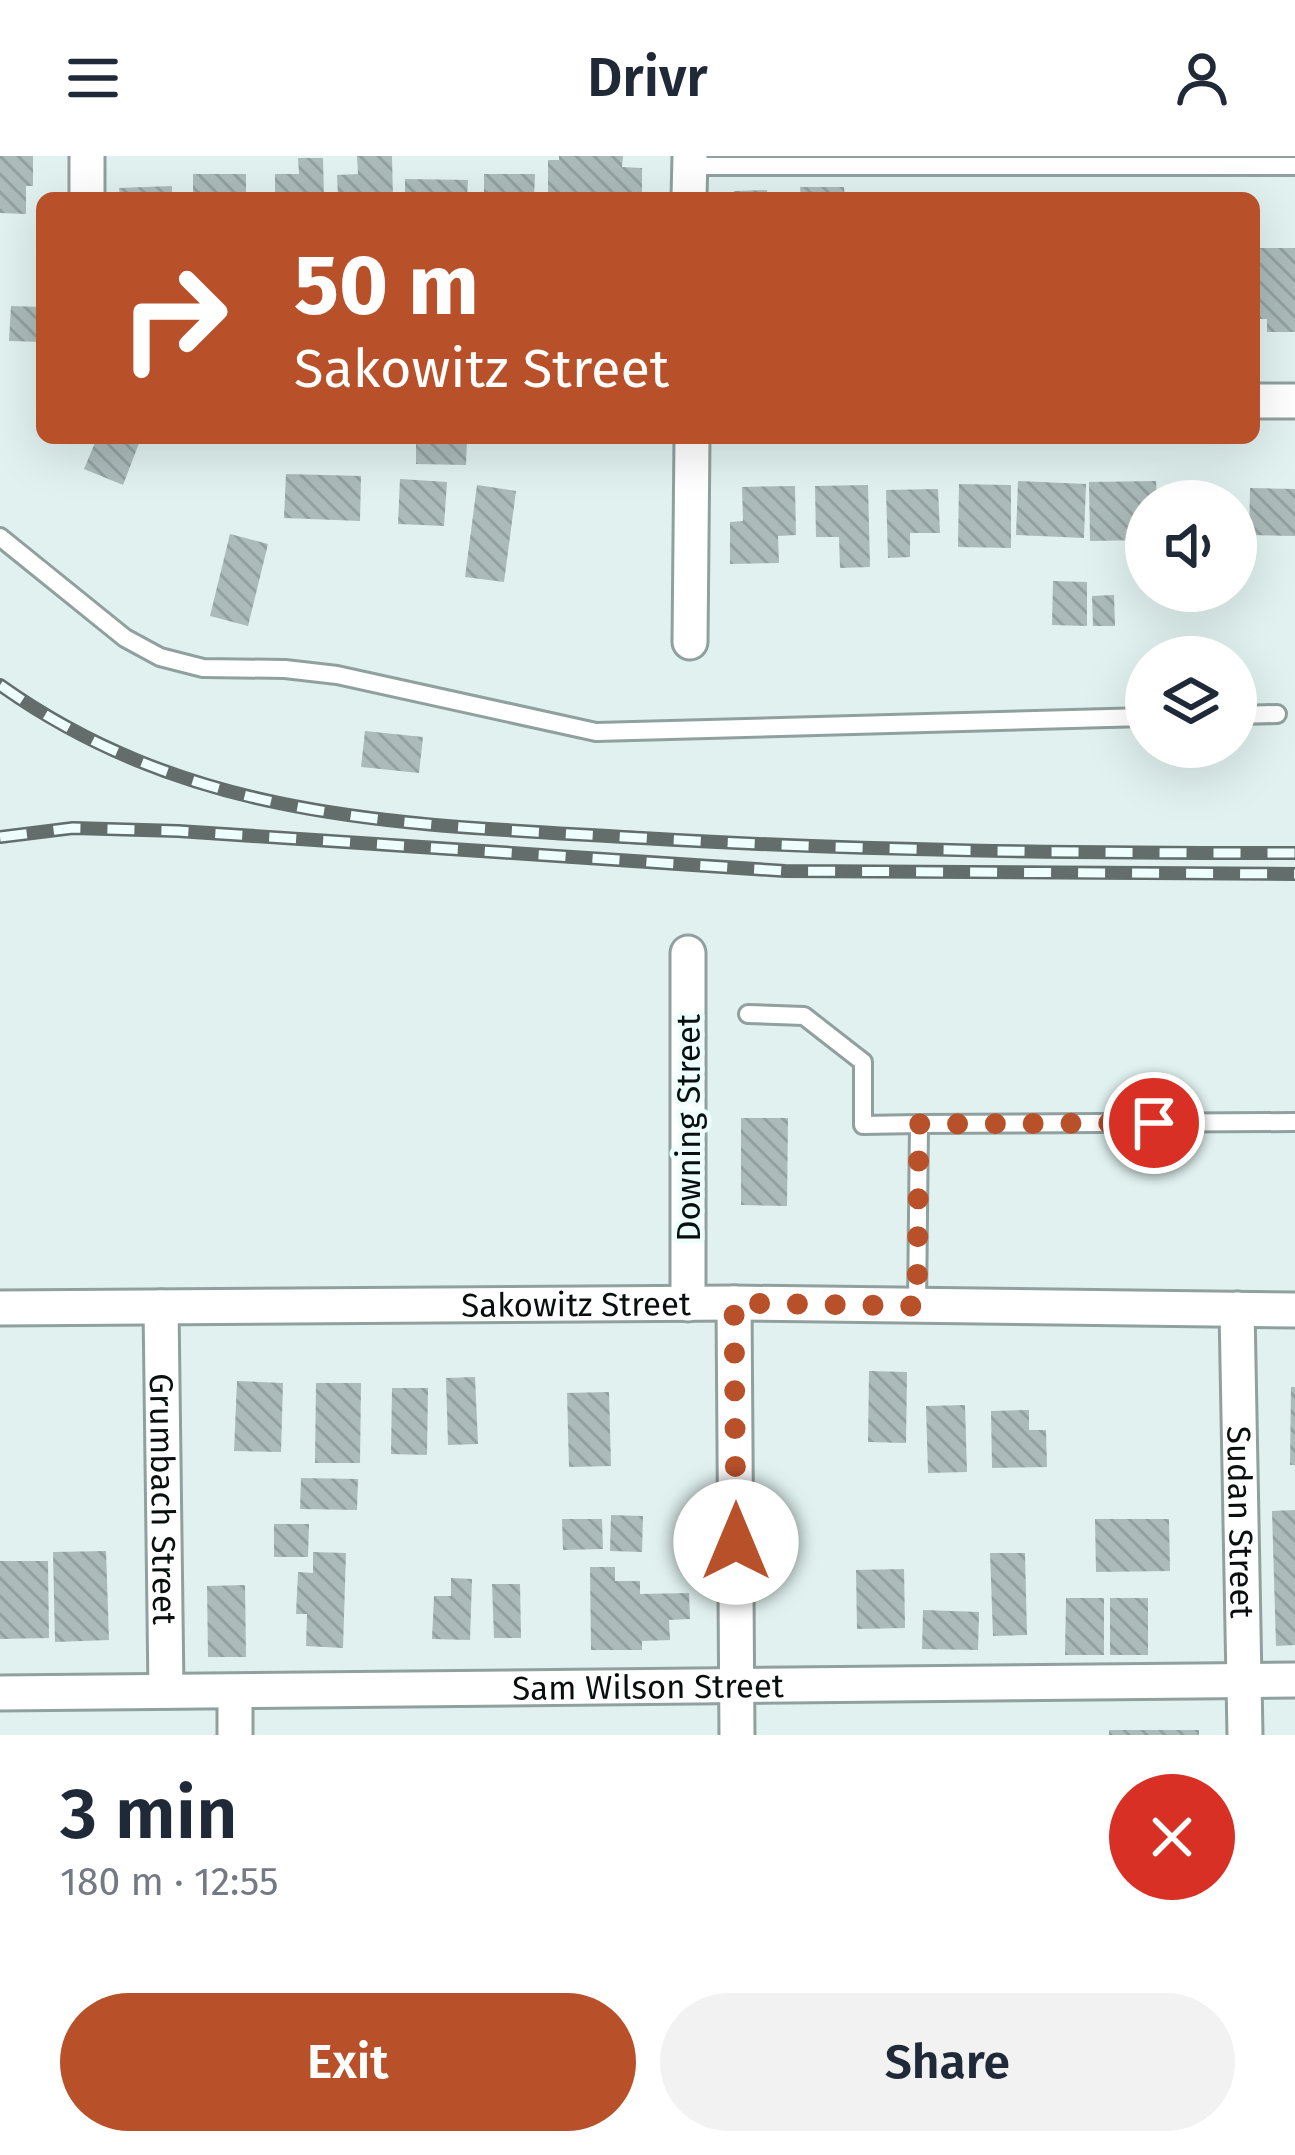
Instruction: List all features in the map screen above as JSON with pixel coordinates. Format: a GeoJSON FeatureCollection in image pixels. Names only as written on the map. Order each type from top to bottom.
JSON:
{"type":"FeatureCollection","features":[{"type":"Feature","properties":{"kind":"street"},"geometry":{"type":"LineString","coordinates":[[86,192],[87,156]]}},
{"type":"Feature","properties":{"kind":"street"},"geometry":{"type":"LineString","coordinates":[[1260,401],[1295,401]]}},
{"type":"Feature","properties":{"kind":"street"},"geometry":{"type":"LineString","coordinates":[[690,642],[692,444]]}},
{"type":"Feature","properties":{"kind":"street","name":"Downing Street"},"geometry":{"type":"LineString","coordinates":[[688,953],[688,1304]]}},
{"type":"Feature","properties":{"kind":"street"},"geometry":{"type":"LineString","coordinates":[[734,1303],[737,1735]]}},
{"type":"Feature","properties":{"kind":"street","name":"Sakowitz Street"},"geometry":{"type":"LineString","coordinates":[[0,1308],[734,1303],[1295,1310]]}},
{"type":"Feature","properties":{"kind":"street","name":"Grumbach Street"},"geometry":{"type":"LineString","coordinates":[[161,1307],[166,1691]]}},
{"type":"Feature","properties":{"kind":"street","name":"Sudan Street"},"geometry":{"type":"LineString","coordinates":[[1237,1309],[1245,1735]]}},
{"type":"Feature","properties":{"kind":"street","name":"Sam Wilson Street"},"geometry":{"type":"LineString","coordinates":[[0,1693],[1295,1680]]}},
{"type":"Feature","properties":{"kind":"street"},"geometry":{"type":"LineString","coordinates":[[235,1693],[236,1735]]}},
{"type":"Feature","properties":{"kind":"lane"},"geometry":{"type":"LineString","coordinates":[[690,173],[1295,166]]}},
{"type":"Feature","properties":{"kind":"lane"},"geometry":{"type":"LineString","coordinates":[[0,538],[125,638],[160,657],[203,668],[337,675],[596,732],[1125,718]]}},
{"type":"Feature","properties":{"kind":"lane"},"geometry":{"type":"LineString","coordinates":[[1257,714],[1277,714]]}},
{"type":"Feature","properties":{"kind":"lane"},"geometry":{"type":"LineString","coordinates":[[748,1014],[803,1016],[863,1061],[863,1125],[1295,1122]]}},
{"type":"Feature","properties":{"kind":"lane"},"geometry":{"type":"LineString","coordinates":[[917,1306],[919,1124]]}},
{"type":"Feature","properties":{"kind":"building"},"geometry":{"type":"Polygon","coordinates":[[[0,156],[33,156],[26,214],[0,213],[0,156]]]}},
{"type":"Feature","properties":{"kind":"building"},"geometry":{"type":"Polygon","coordinates":[[[357,156],[392,156],[393,192],[338,192],[337,175],[358,174],[357,156]]]}},
{"type":"Feature","properties":{"kind":"building"},"geometry":{"type":"Polygon","coordinates":[[[559,156],[623,156],[622,167],[642,168],[642,192],[548,192],[548,160],[559,160],[559,156]]]}},
{"type":"Feature","properties":{"kind":"building"},"geometry":{"type":"Polygon","coordinates":[[[298,158],[323,158],[324,192],[275,192],[275,174],[299,174],[298,158]]]}},
{"type":"Feature","properties":{"kind":"building"},"geometry":{"type":"Polygon","coordinates":[[[193,174],[246,174],[246,192],[193,192],[193,174]]]}},
{"type":"Feature","properties":{"kind":"building"},"geometry":{"type":"Polygon","coordinates":[[[484,174],[535,174],[534,192],[484,192],[484,174]]]}},
{"type":"Feature","properties":{"kind":"building"},"geometry":{"type":"Polygon","coordinates":[[[405,179],[468,180],[467,192],[405,192],[405,179]]]}},
{"type":"Feature","properties":{"kind":"building"},"geometry":{"type":"Polygon","coordinates":[[[172,186],[172,192],[119,192],[119,188],[172,186]]]}},
{"type":"Feature","properties":{"kind":"building"},"geometry":{"type":"Polygon","coordinates":[[[800,187],[844,187],[844,192],[800,192],[800,187]]]}},
{"type":"Feature","properties":{"kind":"building"},"geometry":{"type":"Polygon","coordinates":[[[1260,248],[1295,248],[1295,332],[1267,332],[1267,319],[1260,319],[1260,248]]]}},
{"type":"Feature","properties":{"kind":"building"},"geometry":{"type":"Polygon","coordinates":[[[11,306],[36,307],[36,342],[9,341],[11,306]]]}},
{"type":"Feature","properties":{"kind":"building"},"geometry":{"type":"Polygon","coordinates":[[[94,444],[139,444],[123,485],[84,469],[94,444]]]}},
{"type":"Feature","properties":{"kind":"building"},"geometry":{"type":"Polygon","coordinates":[[[416,444],[467,444],[466,465],[416,464],[416,444]]]}},
{"type":"Feature","properties":{"kind":"building"},"geometry":{"type":"Polygon","coordinates":[[[286,474],[361,476],[360,521],[284,518],[286,474]]]}},
{"type":"Feature","properties":{"kind":"building"},"geometry":{"type":"Polygon","coordinates":[[[400,479],[447,482],[444,526],[398,524],[400,479]]]}},
{"type":"Feature","properties":{"kind":"building"},"geometry":{"type":"Polygon","coordinates":[[[1018,481],[1086,484],[1084,538],[1016,535],[1018,481]]]}},
{"type":"Feature","properties":{"kind":"building"},"geometry":{"type":"Polygon","coordinates":[[[1125,481],[1125,540],[1090,541],[1089,482],[1125,481]]]}},
{"type":"Feature","properties":{"kind":"building"},"geometry":{"type":"Polygon","coordinates":[[[959,484],[1011,485],[1011,548],[958,547],[959,484]]]}},
{"type":"Feature","properties":{"kind":"building"},"geometry":{"type":"Polygon","coordinates":[[[477,485],[516,491],[504,582],[465,577],[477,485]]]}},
{"type":"Feature","properties":{"kind":"building"},"geometry":{"type":"Polygon","coordinates":[[[868,485],[870,567],[840,568],[839,537],[816,537],[815,486],[868,485]]]}},
{"type":"Feature","properties":{"kind":"building"},"geometry":{"type":"Polygon","coordinates":[[[795,486],[796,535],[778,536],[779,563],[730,564],[730,522],[743,521],[742,487],[795,486]]]}},
{"type":"Feature","properties":{"kind":"building"},"geometry":{"type":"Polygon","coordinates":[[[1257,488],[1295,489],[1295,536],[1257,535],[1257,488]]]}},
{"type":"Feature","properties":{"kind":"building"},"geometry":{"type":"Polygon","coordinates":[[[938,489],[940,533],[910,533],[910,557],[888,558],[886,490],[938,489]]]}},
{"type":"Feature","properties":{"kind":"building"},"geometry":{"type":"Polygon","coordinates":[[[230,534],[268,544],[248,626],[210,616],[230,534]]]}},
{"type":"Feature","properties":{"kind":"building"},"geometry":{"type":"Polygon","coordinates":[[[1053,581],[1087,582],[1087,626],[1052,625],[1053,581]]]}},
{"type":"Feature","properties":{"kind":"building"},"geometry":{"type":"Polygon","coordinates":[[[1114,595],[1115,626],[1093,626],[1092,596],[1114,595]]]}},
{"type":"Feature","properties":{"kind":"building"},"geometry":{"type":"Polygon","coordinates":[[[365,731],[423,737],[419,773],[361,767],[365,731]]]}},
{"type":"Feature","properties":{"kind":"building"},"geometry":{"type":"Polygon","coordinates":[[[741,1118],[788,1118],[787,1206],[741,1205],[741,1118]]]}},
{"type":"Feature","properties":{"kind":"building"},"geometry":{"type":"Polygon","coordinates":[[[869,1371],[907,1372],[906,1443],[868,1442],[869,1371]]]}},
{"type":"Feature","properties":{"kind":"building"},"geometry":{"type":"Polygon","coordinates":[[[475,1377],[478,1444],[448,1445],[446,1378],[475,1377]]]}},
{"type":"Feature","properties":{"kind":"building"},"geometry":{"type":"Polygon","coordinates":[[[237,1381],[283,1383],[281,1452],[234,1451],[237,1381]]]}},
{"type":"Feature","properties":{"kind":"building"},"geometry":{"type":"Polygon","coordinates":[[[316,1383],[361,1383],[360,1463],[315,1463],[316,1383]]]}},
{"type":"Feature","properties":{"kind":"building"},"geometry":{"type":"Polygon","coordinates":[[[1291,1387],[1295,1387],[1295,1465],[1290,1465],[1291,1387]]]}},
{"type":"Feature","properties":{"kind":"building"},"geometry":{"type":"Polygon","coordinates":[[[392,1388],[428,1388],[427,1455],[391,1454],[392,1388]]]}},
{"type":"Feature","properties":{"kind":"building"},"geometry":{"type":"Polygon","coordinates":[[[609,1392],[611,1466],[569,1467],[567,1393],[609,1392]]]}},
{"type":"Feature","properties":{"kind":"building"},"geometry":{"type":"Polygon","coordinates":[[[965,1405],[967,1472],[928,1473],[926,1406],[965,1405]]]}},
{"type":"Feature","properties":{"kind":"building"},"geometry":{"type":"Polygon","coordinates":[[[1029,1410],[1029,1430],[1046,1430],[1047,1467],[992,1468],[991,1411],[1029,1410]]]}},
{"type":"Feature","properties":{"kind":"building"},"geometry":{"type":"Polygon","coordinates":[[[301,1478],[358,1479],[357,1510],[300,1509],[301,1478]]]}},
{"type":"Feature","properties":{"kind":"building"},"geometry":{"type":"Polygon","coordinates":[[[1295,1510],[1295,1645],[1276,1646],[1272,1511],[1295,1510]]]}},
{"type":"Feature","properties":{"kind":"building"},"geometry":{"type":"Polygon","coordinates":[[[611,1515],[643,1516],[642,1552],[610,1551],[611,1515]]]}},
{"type":"Feature","properties":{"kind":"building"},"geometry":{"type":"Polygon","coordinates":[[[562,1519],[602,1519],[603,1549],[563,1550],[562,1519]]]}},
{"type":"Feature","properties":{"kind":"building"},"geometry":{"type":"Polygon","coordinates":[[[1095,1519],[1169,1519],[1170,1571],[1096,1572],[1095,1519]]]}},
{"type":"Feature","properties":{"kind":"building"},"geometry":{"type":"Polygon","coordinates":[[[274,1524],[309,1524],[308,1557],[274,1557],[274,1524]]]}},
{"type":"Feature","properties":{"kind":"building"},"geometry":{"type":"Polygon","coordinates":[[[106,1551],[109,1640],[55,1642],[53,1552],[106,1551]]]}},
{"type":"Feature","properties":{"kind":"building"},"geometry":{"type":"Polygon","coordinates":[[[313,1552],[346,1553],[343,1648],[306,1646],[307,1614],[296,1614],[298,1572],[313,1573],[313,1552]]]}},
{"type":"Feature","properties":{"kind":"building"},"geometry":{"type":"Polygon","coordinates":[[[990,1553],[1025,1553],[1027,1635],[993,1636],[990,1553]]]}},
{"type":"Feature","properties":{"kind":"building"},"geometry":{"type":"Polygon","coordinates":[[[0,1561],[48,1561],[49,1638],[0,1639],[0,1561]]]}},
{"type":"Feature","properties":{"kind":"building"},"geometry":{"type":"Polygon","coordinates":[[[590,1567],[615,1567],[615,1581],[640,1581],[640,1594],[689,1593],[690,1619],[669,1620],[670,1640],[642,1641],[642,1650],[591,1650],[590,1567]]]}},
{"type":"Feature","properties":{"kind":"building"},"geometry":{"type":"Polygon","coordinates":[[[904,1569],[905,1628],[857,1629],[856,1570],[904,1569]]]}},
{"type":"Feature","properties":{"kind":"building"},"geometry":{"type":"Polygon","coordinates":[[[451,1578],[472,1579],[470,1640],[432,1639],[434,1596],[451,1596],[451,1578]]]}},
{"type":"Feature","properties":{"kind":"building"},"geometry":{"type":"Polygon","coordinates":[[[492,1584],[520,1584],[521,1638],[494,1638],[492,1584]]]}},
{"type":"Feature","properties":{"kind":"building"},"geometry":{"type":"Polygon","coordinates":[[[245,1585],[246,1657],[208,1657],[207,1586],[245,1585]]]}},
{"type":"Feature","properties":{"kind":"building"},"geometry":{"type":"Polygon","coordinates":[[[1066,1598],[1104,1598],[1104,1655],[1065,1655],[1066,1598]]]}},
{"type":"Feature","properties":{"kind":"building"},"geometry":{"type":"Polygon","coordinates":[[[1110,1598],[1148,1598],[1148,1655],[1110,1655],[1110,1598]]]}},
{"type":"Feature","properties":{"kind":"building"},"geometry":{"type":"Polygon","coordinates":[[[923,1610],[979,1612],[978,1650],[922,1649],[923,1610]]]}},
{"type":"Feature","properties":{"kind":"building"},"geometry":{"type":"Polygon","coordinates":[[[1109,1730],[1199,1730],[1199,1735],[1109,1735],[1109,1730]]]}},
{"type":"Feature","properties":{"kind":"railway"},"geometry":{"type":"LineString","coordinates":[[0,685],[75,731],[151,766],[229,791],[390,820],[805,846],[1295,853]]}},
{"type":"Feature","properties":{"kind":"railway"},"geometry":{"type":"LineString","coordinates":[[0,837],[73,828],[178,831],[785,871],[1295,874]]}},
{"type":"Feature","properties":{"kind":"route"},"geometry":{"type":"LineString","coordinates":[[736,1542],[734,1303],[917,1306],[919,1124],[1154,1123]]}}]}
